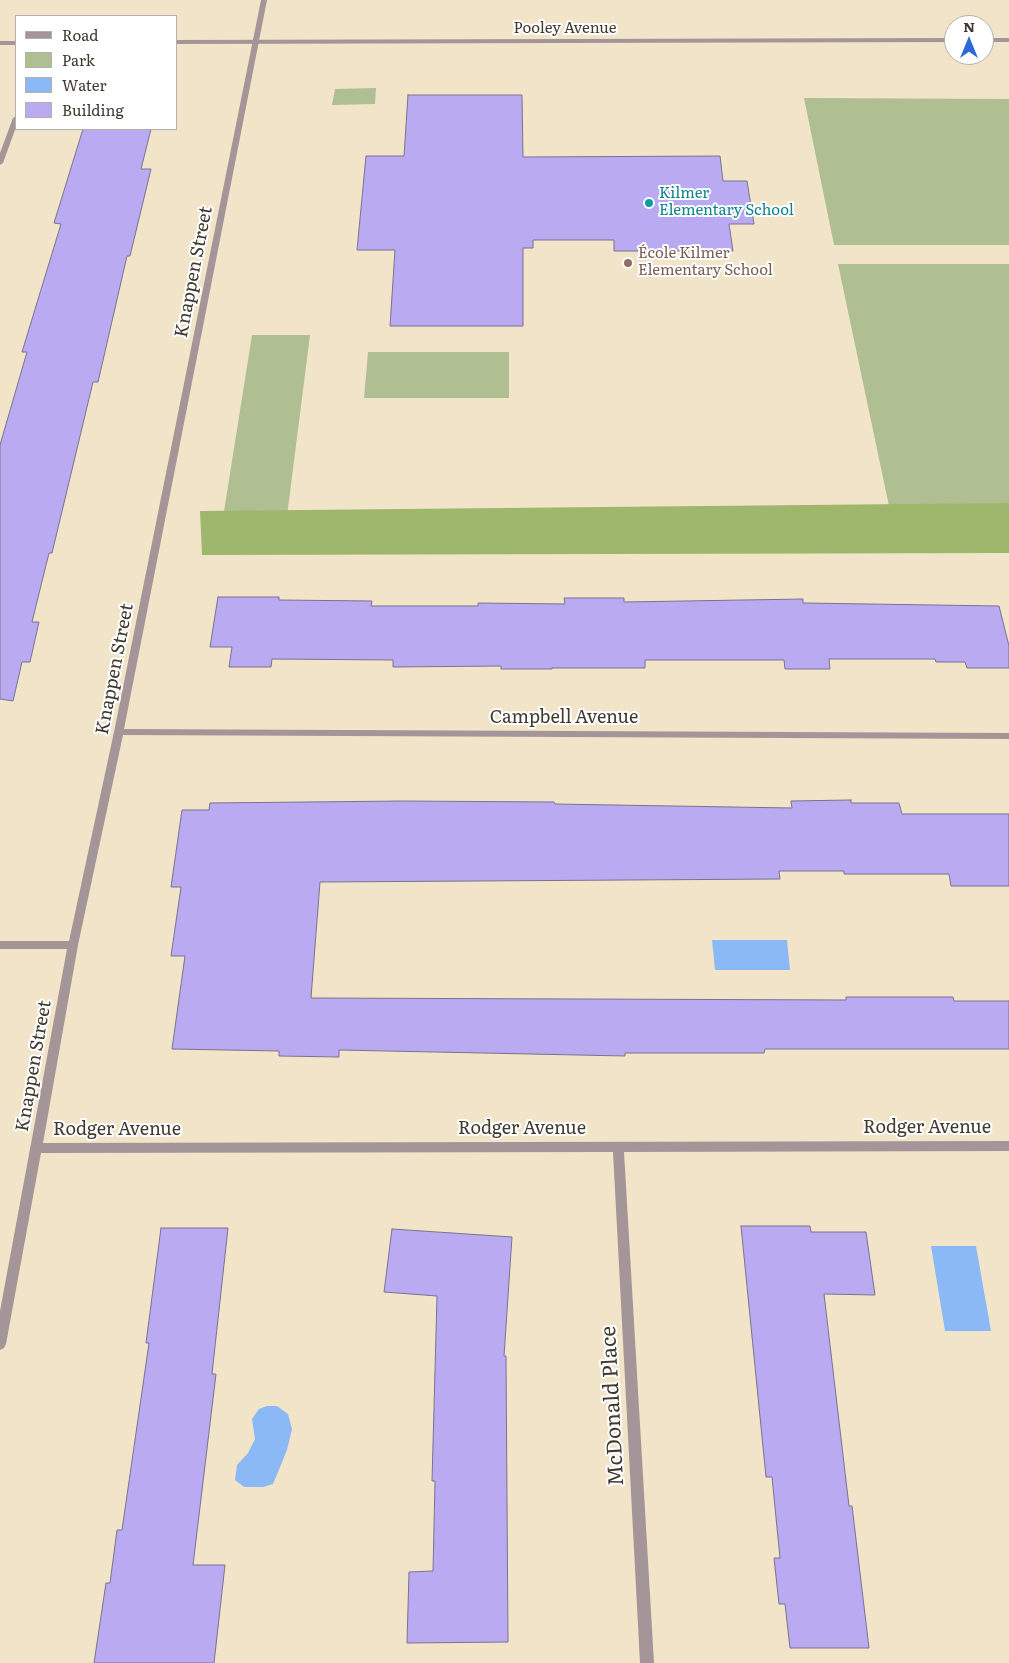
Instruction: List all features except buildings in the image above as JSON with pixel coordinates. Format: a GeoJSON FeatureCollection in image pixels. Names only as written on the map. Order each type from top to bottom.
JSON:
{"type":"FeatureCollection","features":[{"type":"Feature","properties":{"kind":"street","name":"Knappen Street"},"geometry":{"type":"LineString","coordinates":[[0,1344],[73,945],[119,732],[264,0]]}},
{"type":"Feature","properties":{"kind":"street","name":"Pooley Avenue"},"geometry":{"type":"LineString","coordinates":[[178,42],[944,40]]}},
{"type":"Feature","properties":{"kind":"street"},"geometry":{"type":"LineString","coordinates":[[994,40],[1009,40]]}},
{"type":"Feature","properties":{"kind":"street"},"geometry":{"type":"LineString","coordinates":[[0,43],[15,43]]}},
{"type":"Feature","properties":{"kind":"street"},"geometry":{"type":"LineString","coordinates":[[0,163],[15,121]]}},
{"type":"Feature","properties":{"kind":"street","name":"Campbell Avenue"},"geometry":{"type":"LineString","coordinates":[[119,732],[1009,736]]}},
{"type":"Feature","properties":{"kind":"street"},"geometry":{"type":"LineString","coordinates":[[0,945],[73,945]]}},
{"type":"Feature","properties":{"kind":"street","name":"McDonald Place"},"geometry":{"type":"LineString","coordinates":[[618,1146],[647,1663]]}},
{"type":"Feature","properties":{"kind":"street","name":"Rodger Avenue"},"geometry":{"type":"LineString","coordinates":[[36,1148],[1009,1146]]}},
{"type":"Feature","properties":{"kind":"green space"},"geometry":{"type":"Polygon","coordinates":[[[376,88],[375,104],[332,105],[335,89],[376,88]]]}},
{"type":"Feature","properties":{"kind":"green space"},"geometry":{"type":"Polygon","coordinates":[[[804,98],[1009,99],[1009,245],[834,245],[804,98]]]}},
{"type":"Feature","properties":{"kind":"green space"},"geometry":{"type":"Polygon","coordinates":[[[838,264],[1009,264],[1009,525],[893,525],[838,264]]]}},
{"type":"Feature","properties":{"kind":"green space"},"geometry":{"type":"Polygon","coordinates":[[[252,335],[310,335],[286,524],[222,524],[252,335]]]}},
{"type":"Feature","properties":{"kind":"green space"},"geometry":{"type":"Polygon","coordinates":[[[368,352],[509,352],[509,398],[364,398],[368,352]]]}},
{"type":"Feature","properties":{"kind":"green space"},"geometry":{"type":"Polygon","coordinates":[[[1009,503],[1009,553],[202,555],[200,511],[1009,503]]]}},
{"type":"Feature","properties":{"kind":"water"},"geometry":{"type":"Polygon","coordinates":[[[712,940],[787,940],[790,970],[715,970],[712,940]]]}},
{"type":"Feature","properties":{"kind":"water"},"geometry":{"type":"Polygon","coordinates":[[[931,1246],[976,1246],[991,1331],[945,1331],[931,1246]]]}},
{"type":"Feature","properties":{"kind":"water"},"geometry":{"type":"Polygon","coordinates":[[[267,1406],[277,1406],[288,1414],[292,1429],[287,1450],[273,1484],[263,1487],[244,1487],[235,1480],[237,1465],[248,1453],[255,1439],[252,1419],[259,1409],[267,1406]]]}},
{"type":"Feature","properties":{"kind":"place","name":"Kilmer Elementary School"},"geometry":{"type":"Point","coordinates":[649,203]}},
{"type":"Feature","properties":{"kind":"place","name":"École Kilmer Elementary School"},"geometry":{"type":"Point","coordinates":[628,263]}}]}
